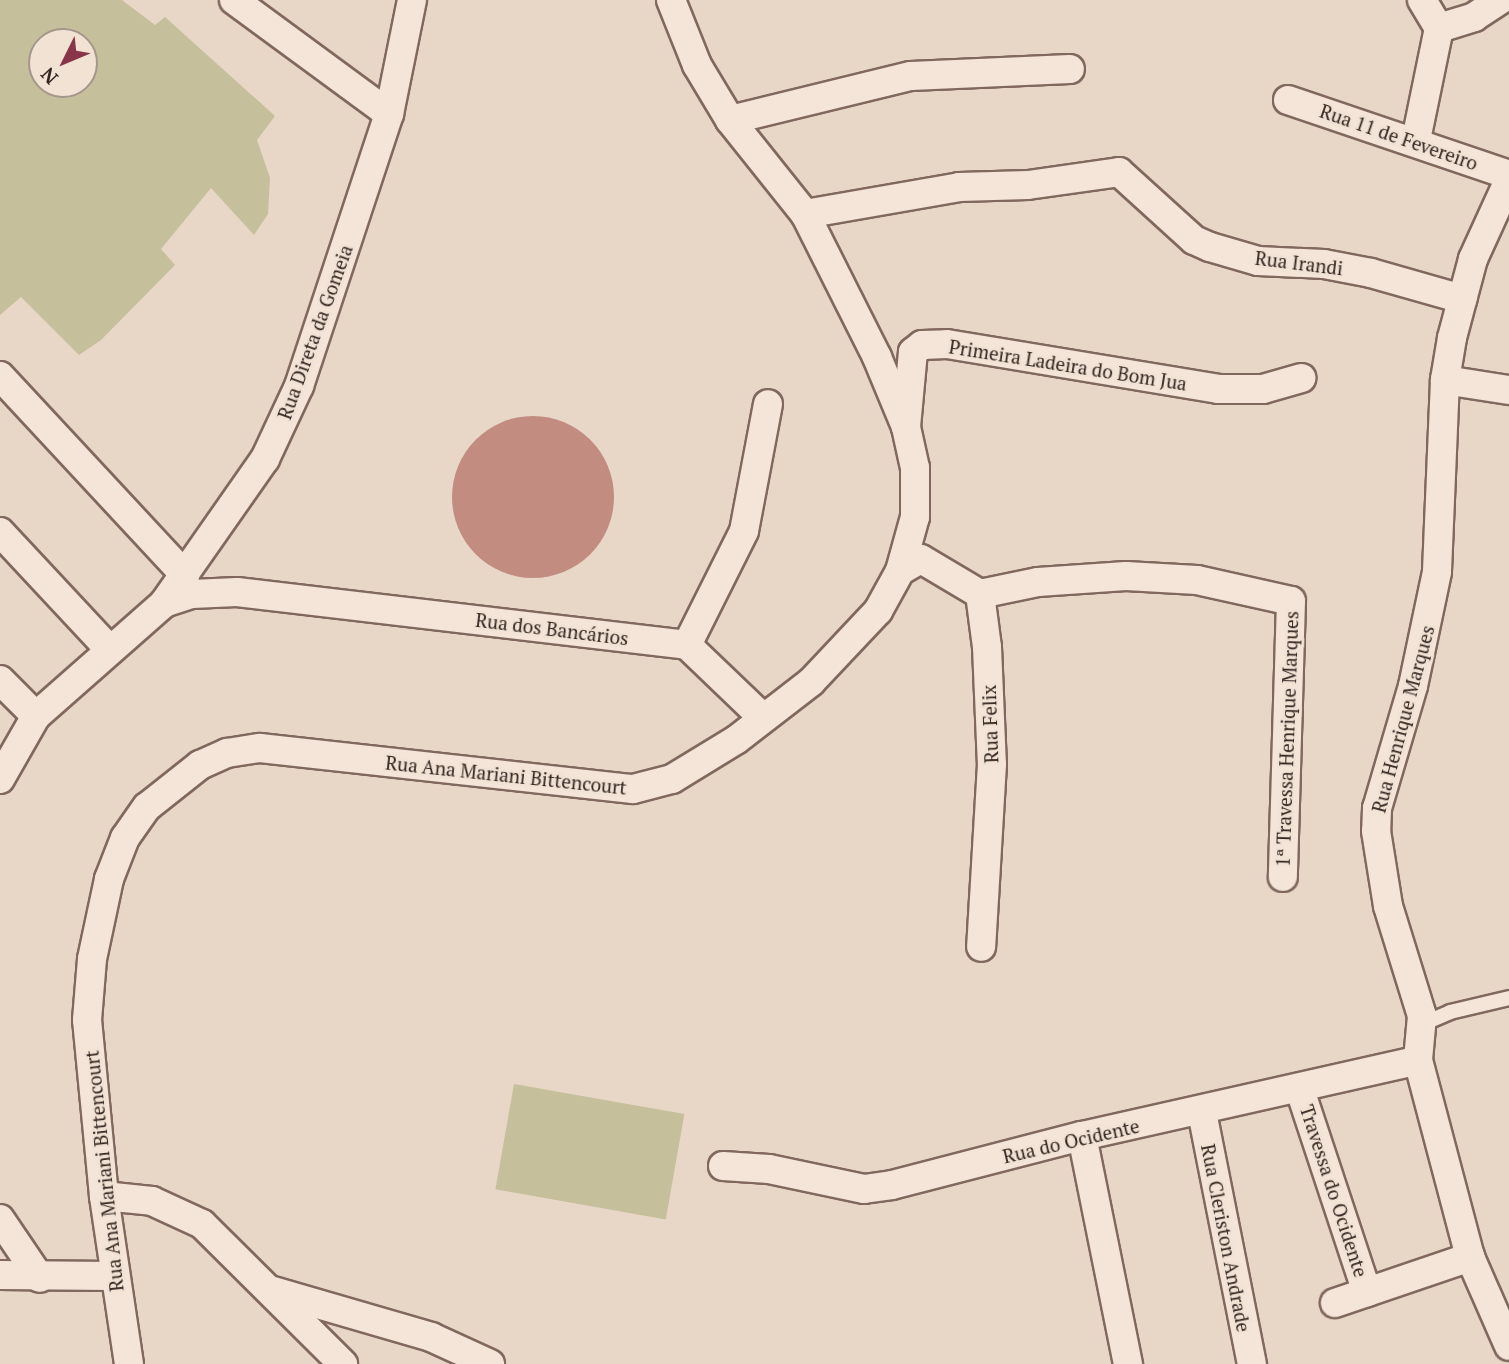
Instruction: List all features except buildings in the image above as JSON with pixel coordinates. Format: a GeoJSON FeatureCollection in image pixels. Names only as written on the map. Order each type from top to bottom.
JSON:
{"type":"FeatureCollection","features":[{"type":"Feature","properties":{"kind":"street"},"geometry":{"type":"LineString","coordinates":[[234,0],[389,114]]}},
{"type":"Feature","properties":{"kind":"street","name":"Rua Direta da Gomeia"},"geometry":{"type":"LineString","coordinates":[[0,779],[36,716],[108,648],[164,603],[265,459],[299,386],[389,114],[412,0]]}},
{"type":"Feature","properties":{"kind":"street","name":"Rua Ana Mariani Bittencourt"},"geometry":{"type":"LineString","coordinates":[[129,1364],[104,1196],[87,1020],[92,959],[100,912],[125,838],[166,789],[227,753],[260,748],[634,789],[672,779],[736,740],[811,682],[849,646],[878,611],[900,571],[915,517],[915,468],[906,427],[877,357],[805,214],[730,120],[697,65],[671,0]]}},
{"type":"Feature","properties":{"kind":"street"},"geometry":{"type":"LineString","coordinates":[[1416,140],[1439,28],[1422,0]]}},
{"type":"Feature","properties":{"kind":"street"},"geometry":{"type":"LineString","coordinates":[[1439,28],[1474,17],[1500,0]]}},
{"type":"Feature","properties":{"kind":"street"},"geometry":{"type":"LineString","coordinates":[[730,120],[911,76],[1070,69]]}},
{"type":"Feature","properties":{"kind":"street","name":"Rua 11 de Fevereiro"},"geometry":{"type":"LineString","coordinates":[[1288,100],[1416,140],[1509,177]]}},
{"type":"Feature","properties":{"kind":"street","name":"Rua Irandi"},"geometry":{"type":"LineString","coordinates":[[805,214],[959,187],[1028,185],[1119,172],[1194,240],[1210,247],[1258,261],[1324,264],[1371,273],[1462,299]]}},
{"type":"Feature","properties":{"kind":"street","name":"Rua Henrique Marques"},"geometry":{"type":"LineString","coordinates":[[1509,177],[1474,259],[1462,299],[1445,380],[1437,572],[1413,687],[1377,808],[1376,831],[1388,906],[1422,1016],[1418,1060],[1470,1257],[1509,1346]]}},
{"type":"Feature","properties":{"kind":"street","name":"Primeira Ladeira do Bom Jua"},"geometry":{"type":"LineString","coordinates":[[906,427],[914,348],[922,345],[947,344],[1218,388],[1263,389],[1301,378]]}},
{"type":"Feature","properties":{"kind":"street"},"geometry":{"type":"LineString","coordinates":[[0,376],[185,575]]}},
{"type":"Feature","properties":{"kind":"street"},"geometry":{"type":"LineString","coordinates":[[1445,380],[1509,390]]}},
{"type":"Feature","properties":{"kind":"street"},"geometry":{"type":"LineString","coordinates":[[762,718],[687,645],[744,531],[768,404]]}},
{"type":"Feature","properties":{"kind":"street"},"geometry":{"type":"LineString","coordinates":[[0,531],[108,648]]}},
{"type":"Feature","properties":{"kind":"street"},"geometry":{"type":"LineString","coordinates":[[900,571],[921,559],[980,594]]}},
{"type":"Feature","properties":{"kind":"street","name":"1ª Travessa Henrique Marques"},"geometry":{"type":"LineString","coordinates":[[980,594],[1038,582],[1126,576],[1198,580],[1291,601],[1283,877]]}},
{"type":"Feature","properties":{"kind":"street","name":"Rua dos Bancários"},"geometry":{"type":"LineString","coordinates":[[164,603],[192,594],[237,592],[687,645]]}},
{"type":"Feature","properties":{"kind":"street","name":"Rua Felix"},"geometry":{"type":"LineString","coordinates":[[980,594],[988,647],[992,764],[982,947]]}},
{"type":"Feature","properties":{"kind":"street"},"geometry":{"type":"LineString","coordinates":[[0,680],[36,716]]}},
{"type":"Feature","properties":{"kind":"street","name":"Rua do Ocidente"},"geometry":{"type":"LineString","coordinates":[[723,1166],[769,1169],[864,1189],[1082,1136],[1300,1090],[1418,1060]]}},
{"type":"Feature","properties":{"kind":"street","name":"Travessa do Ocidente"},"geometry":{"type":"LineString","coordinates":[[1300,1090],[1367,1292]]}},
{"type":"Feature","properties":{"kind":"street","name":"Rua Cleriston Andrade"},"geometry":{"type":"LineString","coordinates":[[1202,1112],[1252,1364]]}},
{"type":"Feature","properties":{"kind":"street"},"geometry":{"type":"LineString","coordinates":[[1082,1136],[1129,1364]]}},
{"type":"Feature","properties":{"kind":"street"},"geometry":{"type":"LineString","coordinates":[[104,1196],[152,1200],[188,1214],[270,1290],[343,1364]]}},
{"type":"Feature","properties":{"kind":"street"},"geometry":{"type":"LineString","coordinates":[[0,1219],[40,1278]]}},
{"type":"Feature","properties":{"kind":"street"},"geometry":{"type":"LineString","coordinates":[[1335,1303],[1470,1257]]}},
{"type":"Feature","properties":{"kind":"street"},"geometry":{"type":"LineString","coordinates":[[0,1275],[40,1278],[114,1276]]}},
{"type":"Feature","properties":{"kind":"street"},"geometry":{"type":"LineString","coordinates":[[270,1290],[431,1337],[490,1364]]}},
{"type":"Feature","properties":{"kind":"lane"},"geometry":{"type":"LineString","coordinates":[[1420,1025],[1450,1012],[1509,998]]}},
{"type":"Feature","properties":{"kind":"shaded area"},"geometry":{"type":"Polygon","coordinates":[[[0,0],[122,0],[155,25],[165,17],[275,116],[257,140],[270,178],[268,214],[254,235],[211,188],[161,249],[175,265],[101,340],[79,355],[21,297],[0,315],[0,0]]]}},
{"type":"Feature","properties":{"kind":"shaded area"},"geometry":{"type":"Polygon","coordinates":[[[514,1084],[684,1114],[666,1219],[495,1189],[514,1084]]]}}]}
